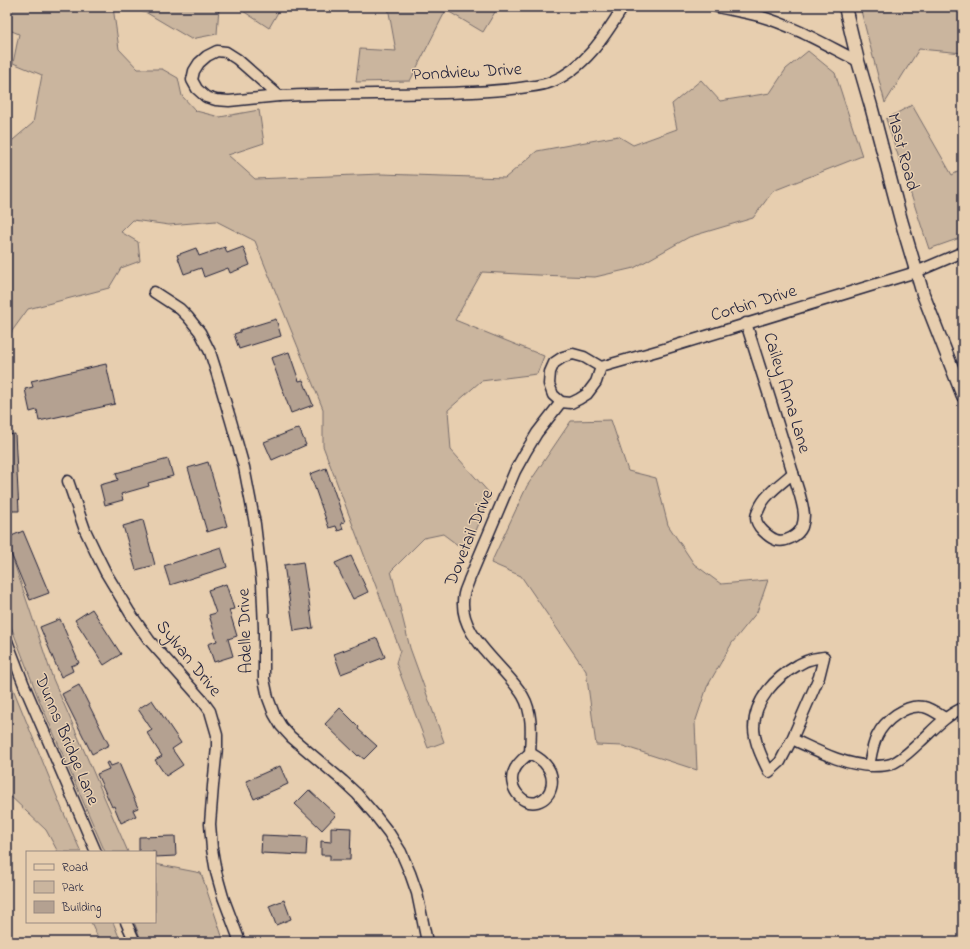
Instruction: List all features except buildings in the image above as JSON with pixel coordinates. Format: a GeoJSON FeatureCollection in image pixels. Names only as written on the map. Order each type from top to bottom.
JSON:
{"type":"FeatureCollection","features":[{"type":"Feature","properties":{"kind":"street","name":"Pondview Drive"},"geometry":{"type":"LineString","coordinates":[[279,96],[237,59],[226,52],[217,51],[206,56],[194,71],[192,80],[197,89],[206,97],[216,100],[229,101],[279,96],[505,90],[550,83],[567,74],[593,50],[605,36],[623,7]]}},
{"type":"Feature","properties":{"kind":"street"},"geometry":{"type":"LineString","coordinates":[[717,7],[759,16],[775,22],[803,33],[858,61]]}},
{"type":"Feature","properties":{"kind":"street","name":"Mast Road"},"geometry":{"type":"LineString","coordinates":[[845,7],[858,61],[916,272],[923,294],[963,396]]}},
{"type":"Feature","properties":{"kind":"street","name":"Corbin Drive"},"geometry":{"type":"LineString","coordinates":[[601,367],[916,272],[963,252]]}},
{"type":"Feature","properties":{"kind":"street","name":"Adelle Drive"},"geometry":{"type":"LineString","coordinates":[[154,292],[180,309],[200,332],[210,352],[231,421],[244,467],[255,524],[262,598],[264,679],[268,698],[274,714],[281,726],[291,737],[357,794],[389,832],[401,852],[410,873],[417,893],[428,942]]}},
{"type":"Feature","properties":{"kind":"street","name":"Cailey Anna Lane"},"geometry":{"type":"LineString","coordinates":[[746,324],[771,402],[803,505],[804,517],[802,527],[795,535],[787,540],[777,540],[767,535],[760,527],[756,518],[759,508],[768,495],[793,473]]}},
{"type":"Feature","properties":{"kind":"street"},"geometry":{"type":"LineString","coordinates":[[573,354],[584,357],[601,367],[596,382],[587,394],[579,399],[571,403],[561,402],[553,395],[549,384],[550,372],[554,363],[563,357],[573,354]]}},
{"type":"Feature","properties":{"kind":"street","name":"Dovetail Drive"},"geometry":{"type":"LineString","coordinates":[[530,753],[531,721],[528,709],[523,697],[515,685],[475,639],[468,624],[464,609],[464,594],[515,471],[537,434],[561,402]]}},
{"type":"Feature","properties":{"kind":"street","name":"Sylvan Drive"},"geometry":{"type":"LineString","coordinates":[[68,481],[85,530],[106,573],[130,613],[149,640],[210,711],[217,735],[210,824],[212,849],[216,872],[223,897],[240,942]]}},
{"type":"Feature","properties":{"kind":"street","name":"Dunns Bridge Lane"},"geometry":{"type":"LineString","coordinates":[[7,641],[24,685],[96,851]]}},
{"type":"Feature","properties":{"kind":"street"},"geometry":{"type":"LineString","coordinates":[[824,657],[818,677],[792,739],[780,762],[769,772],[757,743],[754,729],[756,714],[761,701],[769,688],[780,676],[808,660],[824,657]]}},
{"type":"Feature","properties":{"kind":"street"},"geometry":{"type":"LineString","coordinates":[[870,766],[873,747],[878,735],[888,721],[902,710],[924,706],[945,718]]}},
{"type":"Feature","properties":{"kind":"street"},"geometry":{"type":"LineString","coordinates":[[792,739],[845,762],[857,765],[879,766],[900,760],[945,718],[963,708]]}},
{"type":"Feature","properties":{"kind":"street"},"geometry":{"type":"LineString","coordinates":[[530,753],[544,763],[550,771],[552,782],[550,791],[544,798],[535,802],[526,801],[517,794],[512,784],[513,772],[518,763],[530,753]]}},
{"type":"Feature","properties":{"kind":"street"},"geometry":{"type":"LineString","coordinates":[[126,923],[135,942]]}},
{"type":"Feature","properties":{"kind":"green space"},"geometry":{"type":"Polygon","coordinates":[[[7,7],[113,7],[119,49],[138,69],[162,69],[178,78],[182,96],[196,111],[220,117],[259,110],[264,143],[228,155],[255,179],[381,174],[505,178],[537,151],[618,136],[633,145],[677,129],[672,104],[701,80],[720,101],[770,93],[786,69],[808,51],[835,73],[862,156],[773,191],[753,218],[689,237],[634,268],[595,277],[482,272],[455,320],[544,356],[537,374],[481,381],[448,410],[451,450],[491,495],[467,552],[443,534],[424,538],[391,571],[410,648],[444,742],[428,748],[396,663],[400,650],[323,446],[323,409],[255,241],[216,221],[169,225],[133,220],[121,232],[138,242],[140,261],[121,268],[109,288],[28,309],[7,338],[7,145],[33,123],[42,75],[13,63],[19,34],[7,29],[7,7]]]}},
{"type":"Feature","properties":{"kind":"green space"},"geometry":{"type":"Polygon","coordinates":[[[125,7],[219,7],[217,34],[191,39],[147,13],[125,7]]]}},
{"type":"Feature","properties":{"kind":"green space"},"geometry":{"type":"Polygon","coordinates":[[[243,7],[281,7],[269,28],[243,11],[243,7]]]}},
{"type":"Feature","properties":{"kind":"green space"},"geometry":{"type":"Polygon","coordinates":[[[388,7],[498,7],[483,32],[446,10],[410,81],[356,82],[360,49],[396,51],[388,7]]]}},
{"type":"Feature","properties":{"kind":"green space"},"geometry":{"type":"Polygon","coordinates":[[[860,7],[963,7],[963,53],[919,49],[885,103],[860,7]]]}},
{"type":"Feature","properties":{"kind":"green space"},"geometry":{"type":"Polygon","coordinates":[[[912,105],[952,175],[963,169],[963,237],[929,249],[886,119],[912,105]]]}},
{"type":"Feature","properties":{"kind":"green space"},"geometry":{"type":"Polygon","coordinates":[[[611,420],[628,471],[656,478],[668,525],[694,564],[721,584],[768,580],[757,612],[732,643],[707,687],[695,723],[697,770],[623,746],[596,745],[586,671],[521,576],[491,563],[527,486],[571,421],[611,420]]]}},
{"type":"Feature","properties":{"kind":"green space"},"geometry":{"type":"Polygon","coordinates":[[[7,542],[53,679],[128,851],[105,851],[38,697],[7,616],[7,542]]]}},
{"type":"Feature","properties":{"kind":"green space"},"geometry":{"type":"Polygon","coordinates":[[[7,674],[81,851],[57,851],[46,830],[7,793],[7,674]]]}},
{"type":"Feature","properties":{"kind":"green space"},"geometry":{"type":"Polygon","coordinates":[[[156,864],[201,873],[224,942],[142,942],[134,923],[156,923],[156,864]]]}},
{"type":"Feature","properties":{"kind":"green space"},"geometry":{"type":"Polygon","coordinates":[[[91,923],[113,923],[121,942],[100,942],[91,923]]]}}]}
